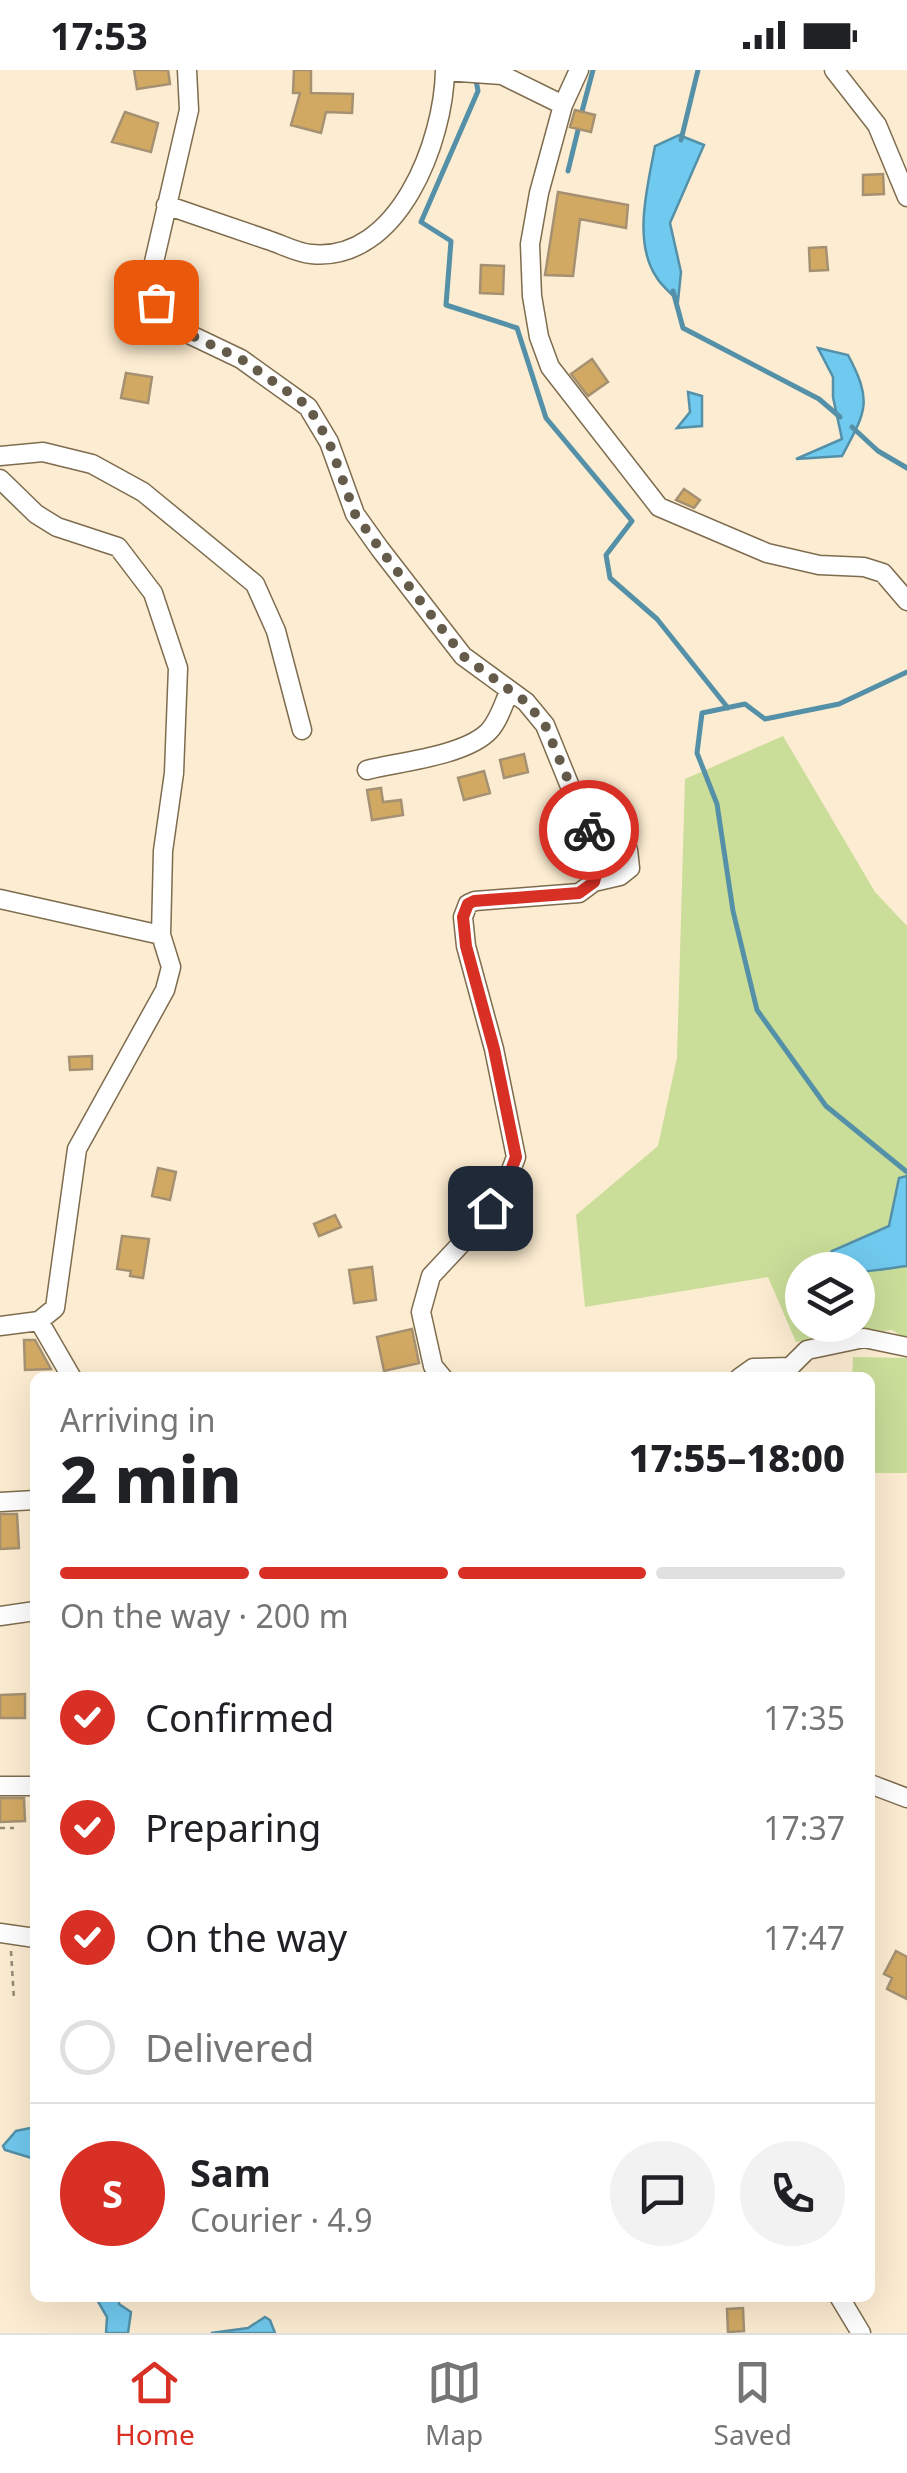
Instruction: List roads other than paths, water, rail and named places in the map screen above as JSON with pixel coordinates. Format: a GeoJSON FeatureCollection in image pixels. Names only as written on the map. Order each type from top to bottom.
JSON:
{"type":"FeatureCollection","features":[{"type":"Feature","properties":{"kind":"street"},"geometry":{"type":"LineString","coordinates":[[188,70],[188,110],[154,262],[154,288],[162,316],[174,327],[241,359],[308,406],[329,442],[355,514],[463,656],[526,702],[545,725],[600,860],[594,882]]}},
{"type":"Feature","properties":{"kind":"street"},"geometry":{"type":"LineString","coordinates":[[166,206],[311,254],[342,251],[373,238],[410,198],[441,111],[445,70],[502,75],[563,105]]}},
{"type":"Feature","properties":{"kind":"street"},"geometry":{"type":"LineString","coordinates":[[579,70],[563,105],[539,193],[530,244],[532,296],[539,336],[550,366],[660,507],[767,552],[820,565],[864,567],[883,573],[907,600]]}},
{"type":"Feature","properties":{"kind":"street"},"geometry":{"type":"LineString","coordinates":[[834,70],[877,125],[907,197]]}},
{"type":"Feature","properties":{"kind":"street"},"geometry":{"type":"LineString","coordinates":[[0,456],[43,452],[92,464],[142,492],[255,584],[276,631],[302,730]]}},
{"type":"Feature","properties":{"kind":"street"},"geometry":{"type":"LineString","coordinates":[[0,479],[36,514],[58,527],[118,547],[153,593],[178,668],[174,773],[163,851],[161,935],[171,967],[165,990],[77,1150],[55,1308],[39,1321],[0,1326]]}},
{"type":"Feature","properties":{"kind":"street"},"geometry":{"type":"LineString","coordinates":[[367,770],[457,749],[481,738],[490,730],[509,692]]}},
{"type":"Feature","properties":{"kind":"street"},"geometry":{"type":"LineString","coordinates":[[438,1372],[433,1366],[422,1312],[431,1276],[474,1229],[505,1186],[516,1157],[494,1049],[466,946],[463,917],[468,904],[474,901],[579,893],[594,882],[620,876],[630,868],[628,850]]}},
{"type":"Feature","properties":{"kind":"street"},"geometry":{"type":"LineString","coordinates":[[0,899],[161,935]]}},
{"type":"Feature","properties":{"kind":"street"},"geometry":{"type":"LineString","coordinates":[[39,1321],[69,1372]]}},
{"type":"Feature","properties":{"kind":"street"},"geometry":{"type":"LineString","coordinates":[[747,1372],[752,1368],[790,1367],[807,1350],[864,1338],[907,1346]]}},
{"type":"Feature","properties":{"kind":"street"},"geometry":{"type":"LineString","coordinates":[[0,1502],[30,1500]]}},
{"type":"Feature","properties":{"kind":"street"},"geometry":{"type":"LineString","coordinates":[[0,1616],[30,1612]]}},
{"type":"Feature","properties":{"kind":"street"},"geometry":{"type":"LineString","coordinates":[[0,1786],[30,1786]]}},
{"type":"Feature","properties":{"kind":"street"},"geometry":{"type":"LineString","coordinates":[[875,1786],[907,1798]]}},
{"type":"Feature","properties":{"kind":"street"},"geometry":{"type":"LineString","coordinates":[[5,1933],[30,1937]]}},
{"type":"Feature","properties":{"kind":"street"},"geometry":{"type":"LineString","coordinates":[[842,2302],[861,2333]]}},
{"type":"Feature","properties":{"kind":"water"},"geometry":{"type":"Polygon","coordinates":[[[679,135],[704,145],[670,223],[681,272],[678,301],[649,264],[644,231],[655,146],[679,135]]]}},
{"type":"Feature","properties":{"kind":"water"},"geometry":{"type":"Polygon","coordinates":[[[818,348],[848,355],[861,384],[861,417],[842,456],[796,459],[842,439],[833,377],[818,348]]]}},
{"type":"Feature","properties":{"kind":"water"},"geometry":{"type":"Polygon","coordinates":[[[688,392],[702,396],[702,426],[677,428],[690,412],[688,392]]]}},
{"type":"Feature","properties":{"kind":"water"},"geometry":{"type":"Polygon","coordinates":[[[907,1176],[907,1266],[875,1270],[875,1252],[831,1252],[889,1226],[899,1178],[907,1176]]]}},
{"type":"Feature","properties":{"kind":"water"},"geometry":{"type":"Polygon","coordinates":[[[30,2128],[30,2158],[5,2150],[3,2146],[16,2131],[30,2128]]]}},
{"type":"Feature","properties":{"kind":"water"},"geometry":{"type":"Polygon","coordinates":[[[98,2302],[119,2302],[131,2312],[128,2333],[106,2333],[107,2317],[98,2302]]]}},
{"type":"Feature","properties":{"kind":"water"},"geometry":{"type":"Polygon","coordinates":[[[265,2317],[275,2333],[211,2333],[248,2328],[265,2317]]]}},
{"type":"Feature","properties":{"kind":"waterway"},"geometry":{"type":"LineString","coordinates":[[581,115],[593,70]]}},
{"type":"Feature","properties":{"kind":"waterway"},"geometry":{"type":"LineString","coordinates":[[681,140],[698,70]]}},
{"type":"Feature","properties":{"kind":"waterway"},"geometry":{"type":"LineString","coordinates":[[476,80],[478,91],[421,222],[451,241],[446,305],[517,328],[546,418],[632,521],[606,555],[610,578],[657,619],[728,708]]}},
{"type":"Feature","properties":{"kind":"waterway"},"geometry":{"type":"LineString","coordinates":[[568,171],[579,126]]}},
{"type":"Feature","properties":{"kind":"waterway"},"geometry":{"type":"LineString","coordinates":[[673,291],[683,328],[819,399],[840,417]]}},
{"type":"Feature","properties":{"kind":"waterway"},"geometry":{"type":"LineString","coordinates":[[852,427],[878,451],[907,468]]}},
{"type":"Feature","properties":{"kind":"waterway"},"geometry":{"type":"LineString","coordinates":[[907,672],[839,704],[765,719],[745,704],[702,713],[697,753],[717,804],[733,911],[757,1010],[826,1106],[907,1172]]}}]}
